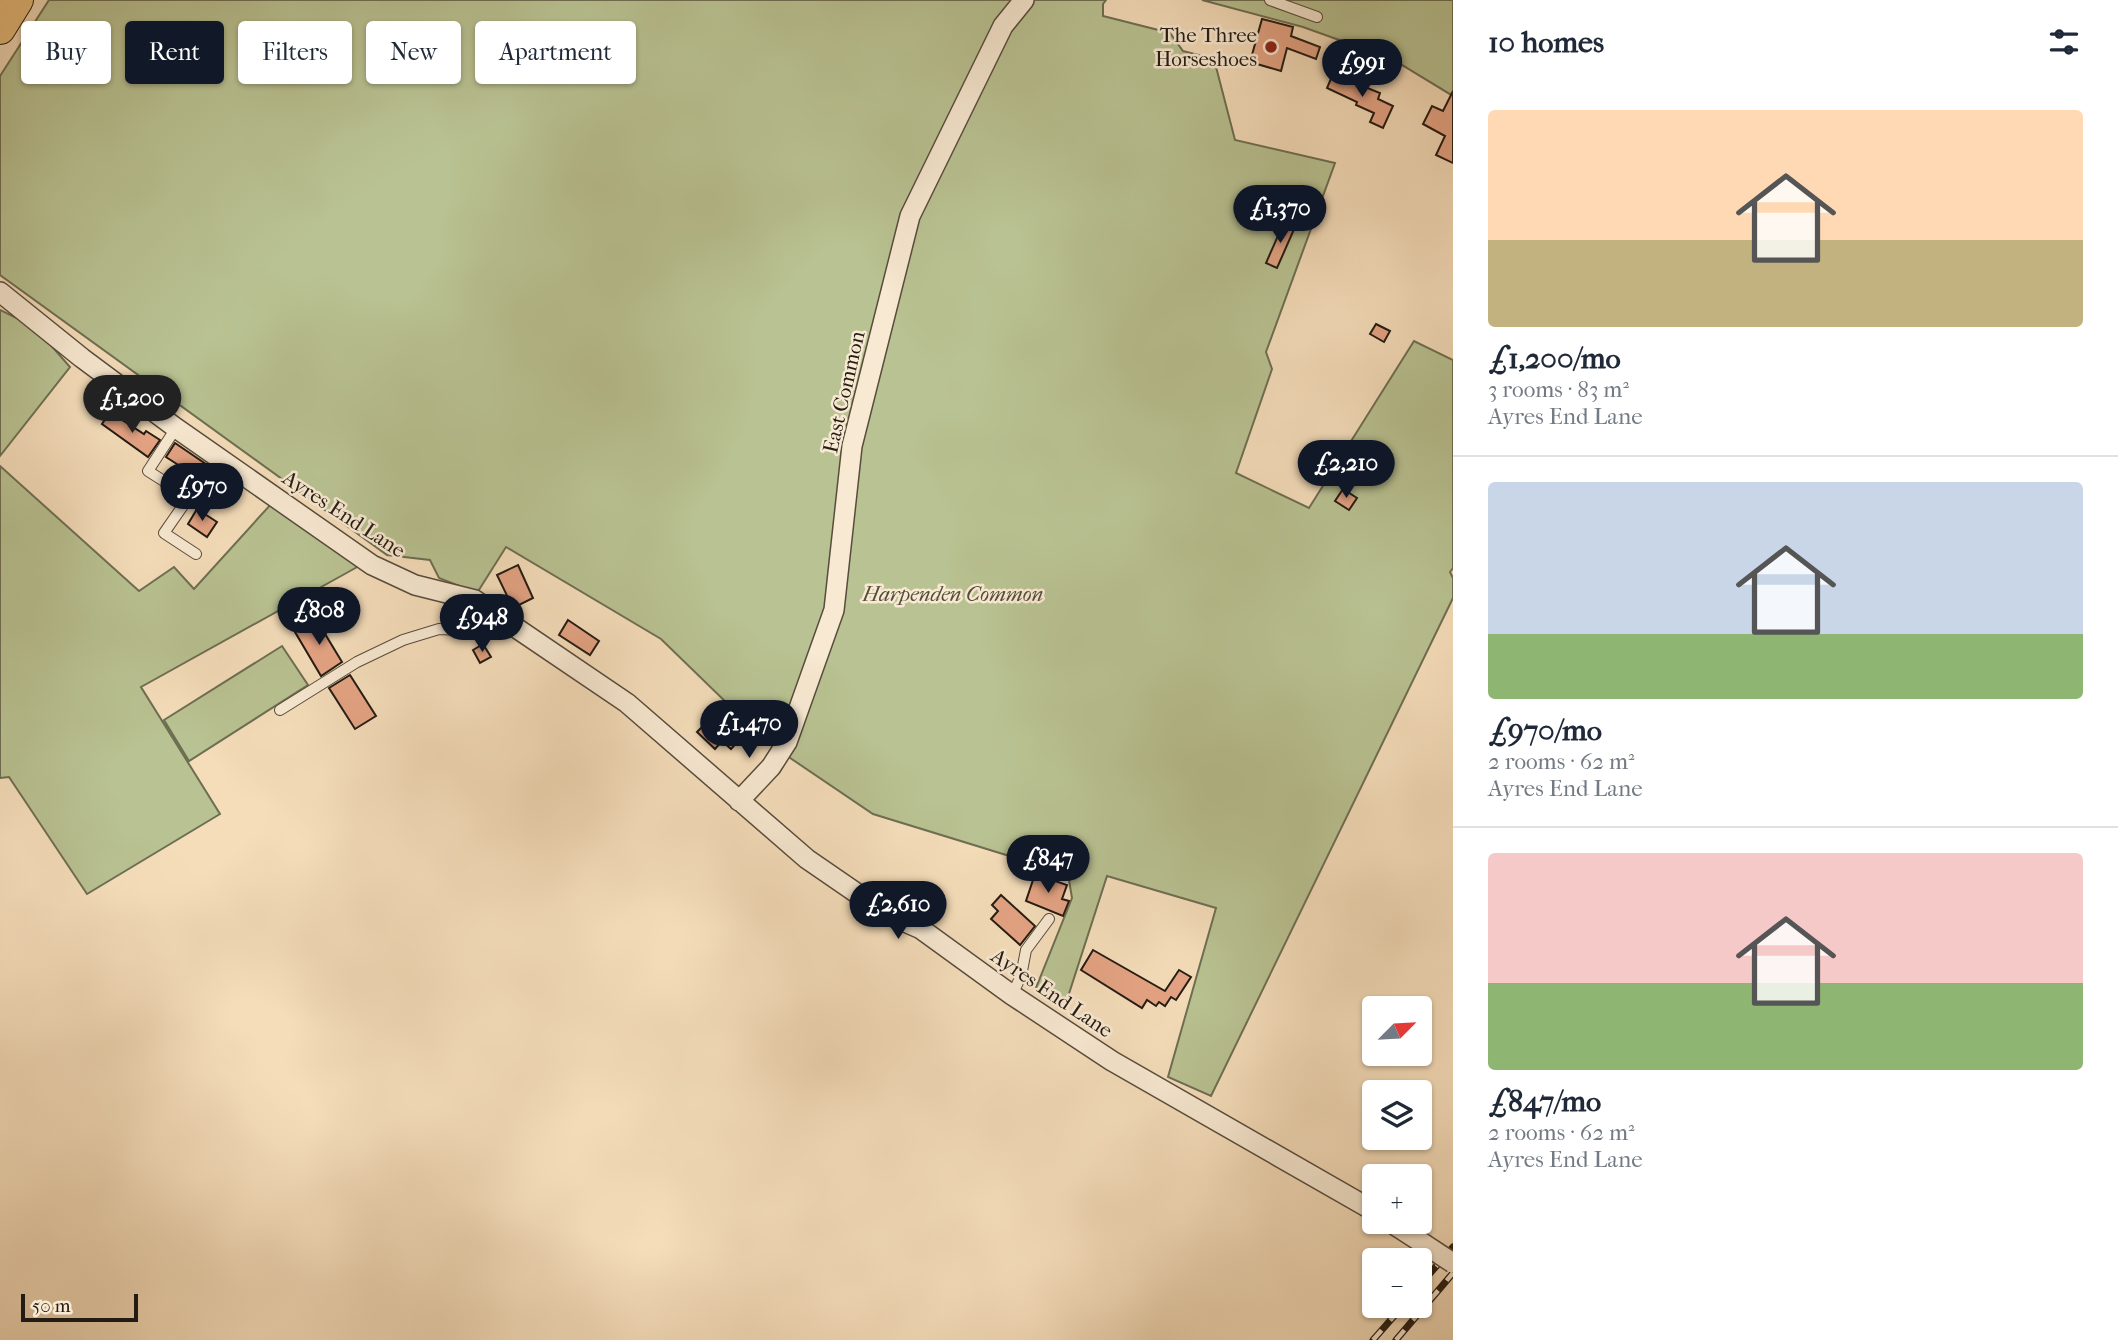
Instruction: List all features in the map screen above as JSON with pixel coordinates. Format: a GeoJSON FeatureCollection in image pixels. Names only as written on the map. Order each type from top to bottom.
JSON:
{"type":"FeatureCollection","features":[{"type":"Feature","properties":{"kind":"main road"},"geometry":{"type":"LineString","coordinates":[[0,29],[18,0]]}},
{"type":"Feature","properties":{"kind":"street","name":"East Common"},"geometry":{"type":"LineString","coordinates":[[739,801],[771,767],[787,742],[834,610],[852,446],[910,216],[1003,26],[1024,0]]}},
{"type":"Feature","properties":{"kind":"street","name":"Ayres End Lane"},"geometry":{"type":"LineString","coordinates":[[0,292],[176,428],[372,565],[415,585],[475,600],[627,703],[807,859],[887,914],[921,929],[1012,995],[1112,1061],[1362,1204]]}},
{"type":"Feature","properties":{"kind":"street"},"geometry":{"type":"LineString","coordinates":[[1409,1234],[1453,1263]]}},
{"type":"Feature","properties":{"kind":"lane"},"geometry":{"type":"LineString","coordinates":[[1270,0],[1317,17]]}},
{"type":"Feature","properties":{"kind":"lane"},"geometry":{"type":"LineString","coordinates":[[176,428],[148,471],[189,497],[163,533],[196,554]]}},
{"type":"Feature","properties":{"kind":"lane"},"geometry":{"type":"LineString","coordinates":[[280,710],[357,662],[403,640],[439,629],[461,631],[475,623],[485,606]]}},
{"type":"Feature","properties":{"kind":"lane"},"geometry":{"type":"LineString","coordinates":[[1012,995],[1021,976],[1027,950],[1049,919]]}},
{"type":"Feature","properties":{"kind":"green space","name":"Harpenden Common"},"geometry":{"type":"Polygon","coordinates":[[[49,0],[1106,0],[1103,4],[1103,16],[1170,33],[1183,51],[1214,59],[1235,140],[1335,163],[1266,352],[1272,369],[1236,473],[1309,508],[1414,341],[1453,360],[1453,568],[1450,572],[1453,578],[1453,598],[1211,1096],[1168,1077],[1216,908],[1107,876],[1064,1009],[1036,988],[1072,898],[1068,874],[873,814],[768,743],[661,639],[506,547],[477,593],[439,578],[430,560],[387,555],[0,275],[0,76],[21,43],[21,84],[111,84],[111,21],[35,21],[49,0]]]}},
{"type":"Feature","properties":{"kind":"green space"},"geometry":{"type":"Polygon","coordinates":[[[1202,0],[1453,0],[1453,96],[1392,59],[1303,27],[1202,0]]]}},
{"type":"Feature","properties":{"kind":"green space"},"geometry":{"type":"Polygon","coordinates":[[[0,310],[35,327],[70,367],[0,456],[0,310]]]}},
{"type":"Feature","properties":{"kind":"green space"},"geometry":{"type":"Polygon","coordinates":[[[0,466],[139,591],[174,567],[194,589],[272,503],[359,566],[141,687],[220,814],[87,894],[9,777],[0,778],[0,466]]]}},
{"type":"Feature","properties":{"kind":"green space"},"geometry":{"type":"Polygon","coordinates":[[[282,646],[308,685],[189,761],[164,720],[282,646]]]}},
{"type":"Feature","properties":{"kind":"building","name":"The Three Horseshoes"},"geometry":{"type":"Polygon","coordinates":[[[1262,19],[1293,27],[1291,36],[1320,47],[1316,59],[1287,48],[1281,71],[1250,62],[1262,19]]]}},
{"type":"Feature","properties":{"kind":"building"},"geometry":{"type":"Polygon","coordinates":[[[1333,74],[1380,93],[1378,99],[1393,106],[1383,128],[1370,122],[1374,113],[1327,88],[1333,74]]]}},
{"type":"Feature","properties":{"kind":"building"},"geometry":{"type":"Polygon","coordinates":[[[1453,91],[1453,163],[1436,155],[1445,136],[1423,124],[1432,106],[1443,111],[1453,91]]]}},
{"type":"Feature","properties":{"kind":"building"},"geometry":{"type":"Polygon","coordinates":[[[1284,222],[1295,227],[1277,268],[1266,263],[1284,222]]]}},
{"type":"Feature","properties":{"kind":"building"},"geometry":{"type":"Polygon","coordinates":[[[1376,324],[1390,331],[1384,342],[1370,334],[1376,324]]]}},
{"type":"Feature","properties":{"kind":"building"},"geometry":{"type":"Polygon","coordinates":[[[110,412],[144,434],[146,431],[160,440],[148,457],[102,424],[110,412]]]}},
{"type":"Feature","properties":{"kind":"building"},"geometry":{"type":"Polygon","coordinates":[[[175,443],[219,473],[217,475],[227,482],[220,492],[166,457],[175,443]]]}},
{"type":"Feature","properties":{"kind":"building"},"geometry":{"type":"Polygon","coordinates":[[[1343,489],[1357,498],[1349,510],[1335,501],[1343,489]]]}},
{"type":"Feature","properties":{"kind":"building"},"geometry":{"type":"Polygon","coordinates":[[[197,509],[217,522],[207,537],[188,524],[197,509]]]}},
{"type":"Feature","properties":{"kind":"building"},"geometry":{"type":"Polygon","coordinates":[[[518,565],[533,598],[513,608],[497,575],[518,565]]]}},
{"type":"Feature","properties":{"kind":"building"},"geometry":{"type":"Polygon","coordinates":[[[316,619],[342,662],[321,676],[295,632],[316,619]]]}},
{"type":"Feature","properties":{"kind":"building"},"geometry":{"type":"Polygon","coordinates":[[[568,620],[599,641],[590,655],[559,635],[568,620]]]}},
{"type":"Feature","properties":{"kind":"building"},"geometry":{"type":"Polygon","coordinates":[[[483,644],[491,657],[480,663],[473,650],[483,644]]]}},
{"type":"Feature","properties":{"kind":"building"},"geometry":{"type":"Polygon","coordinates":[[[350,675],[376,716],[355,729],[329,688],[350,675]]]}},
{"type":"Feature","properties":{"kind":"building"},"geometry":{"type":"Polygon","coordinates":[[[715,714],[741,738],[731,749],[722,741],[715,749],[697,732],[715,714]]]}},
{"type":"Feature","properties":{"kind":"building"},"geometry":{"type":"Polygon","coordinates":[[[1035,874],[1067,885],[1062,899],[1069,901],[1063,916],[1026,901],[1035,874]]]}},
{"type":"Feature","properties":{"kind":"building"},"geometry":{"type":"Polygon","coordinates":[[[1001,895],[1035,926],[1020,945],[991,919],[998,911],[992,905],[1001,895]]]}},
{"type":"Feature","properties":{"kind":"building"},"geometry":{"type":"Polygon","coordinates":[[[1093,950],[1165,991],[1179,970],[1191,977],[1176,1000],[1171,997],[1165,1006],[1159,1002],[1156,1006],[1147,1000],[1142,1008],[1081,970],[1093,950]]]}},
{"type":"Feature","properties":{"kind":"railway"},"geometry":{"type":"LineString","coordinates":[[1432,1271],[1453,1247]]}},
{"type":"Feature","properties":{"kind":"railway"},"geometry":{"type":"LineString","coordinates":[[1396,1340],[1453,1273]]}},
{"type":"Feature","properties":{"kind":"railway"},"geometry":{"type":"LineString","coordinates":[[1373,1340],[1392,1318]]}},
{"type":"Feature","properties":{"kind":"place","name":"The Three Horseshoes"},"geometry":{"type":"Point","coordinates":[1271,47]}}]}
